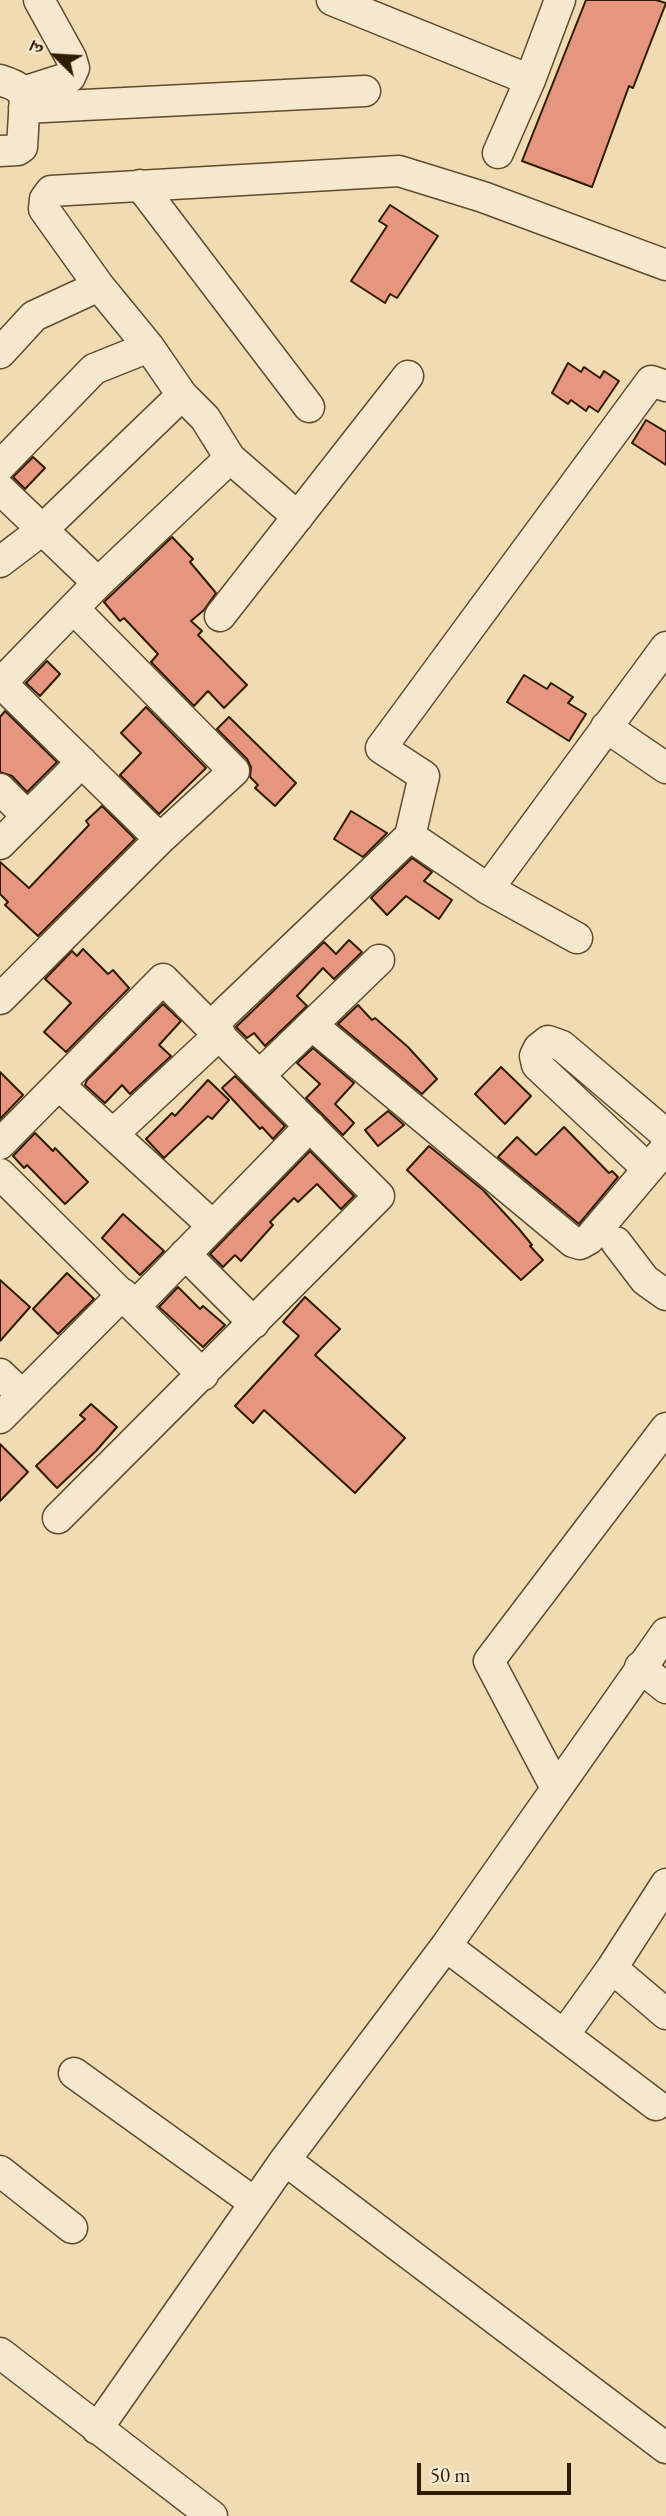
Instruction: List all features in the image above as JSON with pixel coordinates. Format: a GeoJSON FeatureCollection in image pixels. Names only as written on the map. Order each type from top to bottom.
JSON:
{"type":"FeatureCollection","features":[{"type":"Feature","properties":{"kind":"street"},"geometry":{"type":"LineString","coordinates":[[16,93],[70,77],[74,68],[39,0]]}},
{"type":"Feature","properties":{"kind":"street"},"geometry":{"type":"LineString","coordinates":[[332,0],[530,80]]}},
{"type":"Feature","properties":{"kind":"street"},"geometry":{"type":"LineString","coordinates":[[498,153],[530,80],[560,0]]}},
{"type":"Feature","properties":{"kind":"street"},"geometry":{"type":"LineString","coordinates":[[16,93],[365,91]]}},
{"type":"Feature","properties":{"kind":"street"},"geometry":{"type":"LineString","coordinates":[[0,151],[18,150],[22,147],[16,93]]}},
{"type":"Feature","properties":{"kind":"street"},"geometry":{"type":"LineString","coordinates":[[298,517],[230,458],[205,418],[182,395],[149,347],[99,286],[44,209],[45,199],[51,191],[399,171],[483,197],[666,265]]}},
{"type":"Feature","properties":{"kind":"street"},"geometry":{"type":"LineString","coordinates":[[140,185],[309,407]]}},
{"type":"Feature","properties":{"kind":"street"},"geometry":{"type":"LineString","coordinates":[[0,353],[34,316],[99,286]]}},
{"type":"Feature","properties":{"kind":"street"},"geometry":{"type":"LineString","coordinates":[[0,466],[94,369],[149,347]]}},
{"type":"Feature","properties":{"kind":"street"},"geometry":{"type":"LineString","coordinates":[[220,616],[408,376]]}},
{"type":"Feature","properties":{"kind":"street"},"geometry":{"type":"LineString","coordinates":[[113,1134],[410,836],[424,776],[381,748],[651,381],[666,386]]}},
{"type":"Feature","properties":{"kind":"street"},"geometry":{"type":"LineString","coordinates":[[0,562],[43,530],[182,395]]}},
{"type":"Feature","properties":{"kind":"street"},"geometry":{"type":"LineString","coordinates":[[160,839],[1,683],[98,583],[230,458]]}},
{"type":"Feature","properties":{"kind":"street"},"geometry":{"type":"LineString","coordinates":[[0,489],[98,583]]}},
{"type":"Feature","properties":{"kind":"street"},"geometry":{"type":"LineString","coordinates":[[1,996],[160,839],[234,771],[74,609]]}},
{"type":"Feature","properties":{"kind":"street"},"geometry":{"type":"LineString","coordinates":[[488,889],[666,647]]}},
{"type":"Feature","properties":{"kind":"street"},"geometry":{"type":"LineString","coordinates":[[606,727],[666,768]]}},
{"type":"Feature","properties":{"kind":"street"},"geometry":{"type":"LineString","coordinates":[[0,844],[82,762]]}},
{"type":"Feature","properties":{"kind":"street"},"geometry":{"type":"LineString","coordinates":[[0,789],[27,816]]}},
{"type":"Feature","properties":{"kind":"street"},"geometry":{"type":"LineString","coordinates":[[410,836],[488,889],[577,938]]}},
{"type":"Feature","properties":{"kind":"street"},"geometry":{"type":"LineString","coordinates":[[260,1075],[379,960]]}},
{"type":"Feature","properties":{"kind":"street"},"geometry":{"type":"LineString","coordinates":[[0,1144],[163,979],[379,1196],[58,1518]]}},
{"type":"Feature","properties":{"kind":"street"},"geometry":{"type":"LineString","coordinates":[[313,1026],[573,1242],[580,1244],[589,1239],[648,1169]]}},
{"type":"Feature","properties":{"kind":"street"},"geometry":{"type":"LineString","coordinates":[[59,1085],[213,1226]]}},
{"type":"Feature","properties":{"kind":"street"},"geometry":{"type":"LineString","coordinates":[[0,1418],[22,1395],[129,1300],[185,1254],[310,1126]]}},
{"type":"Feature","properties":{"kind":"street"},"geometry":{"type":"LineString","coordinates":[[0,1174],[203,1375]]}},
{"type":"Feature","properties":{"kind":"street"},"geometry":{"type":"LineString","coordinates":[[616,1242],[645,1280],[666,1294]]}},
{"type":"Feature","properties":{"kind":"street"},"geometry":{"type":"LineString","coordinates":[[185,1254],[254,1323]]}},
{"type":"Feature","properties":{"kind":"street"},"geometry":{"type":"LineString","coordinates":[[0,1374],[22,1395]]}},
{"type":"Feature","properties":{"kind":"street"},"geometry":{"type":"LineString","coordinates":[[555,1788],[489,1661],[666,1429]]}},
{"type":"Feature","properties":{"kind":"street"},"geometry":{"type":"LineString","coordinates":[[97,2429],[285,2160],[446,1946],[666,1633]]}},
{"type":"Feature","properties":{"kind":"street"},"geometry":{"type":"LineString","coordinates":[[640,1667],[666,1688]]}},
{"type":"Feature","properties":{"kind":"street"},"geometry":{"type":"LineString","coordinates":[[564,2035],[666,1885]]}},
{"type":"Feature","properties":{"kind":"street"},"geometry":{"type":"LineString","coordinates":[[446,1946],[656,2105]]}},
{"type":"Feature","properties":{"kind":"street"},"geometry":{"type":"LineString","coordinates":[[612,1968],[666,2014]]}},
{"type":"Feature","properties":{"kind":"street"},"geometry":{"type":"LineString","coordinates":[[74,2073],[255,2203]]}},
{"type":"Feature","properties":{"kind":"street"},"geometry":{"type":"LineString","coordinates":[[285,2160],[663,2438]]}},
{"type":"Feature","properties":{"kind":"street"},"geometry":{"type":"LineString","coordinates":[[0,2171],[72,2228]]}},
{"type":"Feature","properties":{"kind":"street"},"geometry":{"type":"LineString","coordinates":[[0,2353],[212,2516]]}},
{"type":"Feature","properties":{"kind":"building"},"geometry":{"type":"Polygon","coordinates":[[[586,0],[656,0],[666,3],[633,88],[629,86],[592,187],[522,161],[586,0]]]}},
{"type":"Feature","properties":{"kind":"building"},"geometry":{"type":"Polygon","coordinates":[[[390,205],[438,236],[397,298],[390,294],[385,303],[351,281],[387,226],[379,221],[390,205]]]}},
{"type":"Feature","properties":{"kind":"building"},"geometry":{"type":"Polygon","coordinates":[[[568,363],[581,372],[584,367],[600,378],[604,371],[619,381],[598,412],[589,406],[586,411],[571,400],[568,404],[552,393],[568,363]]]}},
{"type":"Feature","properties":{"kind":"building"},"geometry":{"type":"Polygon","coordinates":[[[646,420],[666,432],[666,465],[632,443],[646,420]]]}},
{"type":"Feature","properties":{"kind":"building"},"geometry":{"type":"Polygon","coordinates":[[[33,457],[45,468],[25,489],[13,477],[33,457]]]}},
{"type":"Feature","properties":{"kind":"building"},"geometry":{"type":"Polygon","coordinates":[[[172,537],[193,559],[190,562],[216,593],[204,610],[191,621],[202,631],[198,635],[247,685],[224,708],[208,691],[194,706],[151,662],[158,654],[124,618],[120,621],[104,602],[172,537]]]}},
{"type":"Feature","properties":{"kind":"building"},"geometry":{"type":"Polygon","coordinates":[[[47,661],[60,674],[40,696],[26,683],[47,661]]]}},
{"type":"Feature","properties":{"kind":"building"},"geometry":{"type":"Polygon","coordinates":[[[524,675],[547,689],[551,683],[573,697],[568,703],[586,714],[569,741],[507,702],[524,675]]]}},
{"type":"Feature","properties":{"kind":"building"},"geometry":{"type":"Polygon","coordinates":[[[146,707],[206,768],[159,814],[120,775],[141,753],[121,733],[146,707]]]}},
{"type":"Feature","properties":{"kind":"building"},"geometry":{"type":"Polygon","coordinates":[[[5,711],[57,762],[27,792],[12,776],[0,772],[0,717],[5,711]]]}},
{"type":"Feature","properties":{"kind":"building"},"geometry":{"type":"Polygon","coordinates":[[[229,717],[296,783],[275,806],[255,788],[258,785],[250,777],[251,767],[247,759],[217,729],[229,717]]]}},
{"type":"Feature","properties":{"kind":"building"},"geometry":{"type":"Polygon","coordinates":[[[102,806],[135,839],[38,936],[5,905],[8,902],[0,894],[0,862],[29,888],[89,825],[86,821],[102,806]]]}},
{"type":"Feature","properties":{"kind":"building"},"geometry":{"type":"Polygon","coordinates":[[[351,811],[387,833],[363,857],[334,839],[351,811]]]}},
{"type":"Feature","properties":{"kind":"building"},"geometry":{"type":"Polygon","coordinates":[[[412,858],[432,872],[424,881],[452,900],[439,919],[406,896],[387,915],[371,898],[412,858]]]}},
{"type":"Feature","properties":{"kind":"building"},"geometry":{"type":"Polygon","coordinates":[[[349,940],[362,952],[334,979],[323,968],[297,996],[307,1006],[265,1046],[254,1033],[247,1038],[236,1027],[324,942],[336,954],[349,940]]]}},
{"type":"Feature","properties":{"kind":"building"},"geometry":{"type":"Polygon","coordinates":[[[83,949],[108,974],[113,970],[129,988],[66,1052],[44,1032],[71,1003],[45,979],[72,951],[77,956],[83,949]]]}},
{"type":"Feature","properties":{"kind":"building"},"geometry":{"type":"Polygon","coordinates":[[[163,1004],[181,1021],[159,1045],[171,1056],[130,1094],[122,1085],[105,1103],[85,1085],[87,1080],[163,1004]]]}},
{"type":"Feature","properties":{"kind":"building"},"geometry":{"type":"Polygon","coordinates":[[[358,1005],[372,1020],[375,1018],[408,1047],[437,1079],[422,1094],[338,1024],[358,1005]]]}},
{"type":"Feature","properties":{"kind":"building"},"geometry":{"type":"Polygon","coordinates":[[[313,1048],[354,1083],[335,1104],[354,1123],[343,1135],[306,1098],[320,1084],[297,1063],[313,1048]]]}},
{"type":"Feature","properties":{"kind":"building"},"geometry":{"type":"Polygon","coordinates":[[[501,1067],[531,1096],[505,1124],[475,1094],[501,1067]]]}},
{"type":"Feature","properties":{"kind":"building"},"geometry":{"type":"Polygon","coordinates":[[[0,1072],[23,1095],[0,1119],[0,1072]]]}},
{"type":"Feature","properties":{"kind":"building"},"geometry":{"type":"Polygon","coordinates":[[[235,1076],[285,1126],[273,1139],[262,1127],[260,1129],[222,1088],[235,1076]]]}},
{"type":"Feature","properties":{"kind":"building"},"geometry":{"type":"Polygon","coordinates":[[[208,1080],[229,1100],[212,1119],[208,1116],[164,1158],[146,1139],[172,1113],[175,1116],[208,1080]]]}},
{"type":"Feature","properties":{"kind":"building"},"geometry":{"type":"Polygon","coordinates":[[[388,1111],[404,1125],[378,1146],[365,1130],[388,1111]]]}},
{"type":"Feature","properties":{"kind":"building"},"geometry":{"type":"Polygon","coordinates":[[[564,1127],[609,1173],[612,1171],[618,1177],[579,1224],[498,1157],[517,1137],[536,1155],[564,1127]]]}},
{"type":"Feature","properties":{"kind":"building"},"geometry":{"type":"Polygon","coordinates":[[[35,1133],[53,1151],[55,1148],[88,1182],[65,1204],[27,1165],[24,1168],[13,1156],[35,1133]]]}},
{"type":"Feature","properties":{"kind":"building"},"geometry":{"type":"Polygon","coordinates":[[[429,1146],[483,1190],[543,1260],[521,1280],[407,1170],[429,1146]]]}},
{"type":"Feature","properties":{"kind":"building"},"geometry":{"type":"Polygon","coordinates":[[[310,1151],[354,1196],[341,1209],[317,1184],[298,1202],[294,1198],[270,1222],[273,1225],[241,1261],[235,1255],[223,1267],[210,1254],[310,1151]]]}},
{"type":"Feature","properties":{"kind":"building"},"geometry":{"type":"Polygon","coordinates":[[[123,1214],[164,1251],[140,1275],[102,1238],[123,1214]]]}},
{"type":"Feature","properties":{"kind":"building"},"geometry":{"type":"Polygon","coordinates":[[[67,1273],[94,1299],[58,1334],[33,1309],[67,1273]]]}},
{"type":"Feature","properties":{"kind":"building"},"geometry":{"type":"Polygon","coordinates":[[[0,1280],[30,1307],[0,1341],[0,1280]]]}},
{"type":"Feature","properties":{"kind":"building"},"geometry":{"type":"Polygon","coordinates":[[[178,1287],[200,1309],[203,1306],[225,1325],[203,1347],[159,1307],[178,1287]]]}},
{"type":"Feature","properties":{"kind":"building"},"geometry":{"type":"Polygon","coordinates":[[[305,1297],[340,1329],[315,1355],[405,1438],[355,1493],[264,1410],[253,1423],[235,1406],[299,1336],[283,1322],[305,1297]]]}},
{"type":"Feature","properties":{"kind":"building"},"geometry":{"type":"Polygon","coordinates":[[[91,1404],[117,1427],[57,1488],[36,1466],[85,1419],[80,1415],[91,1404]]]}},
{"type":"Feature","properties":{"kind":"building"},"geometry":{"type":"Polygon","coordinates":[[[0,1444],[28,1472],[0,1501],[0,1444]]]}}]}
